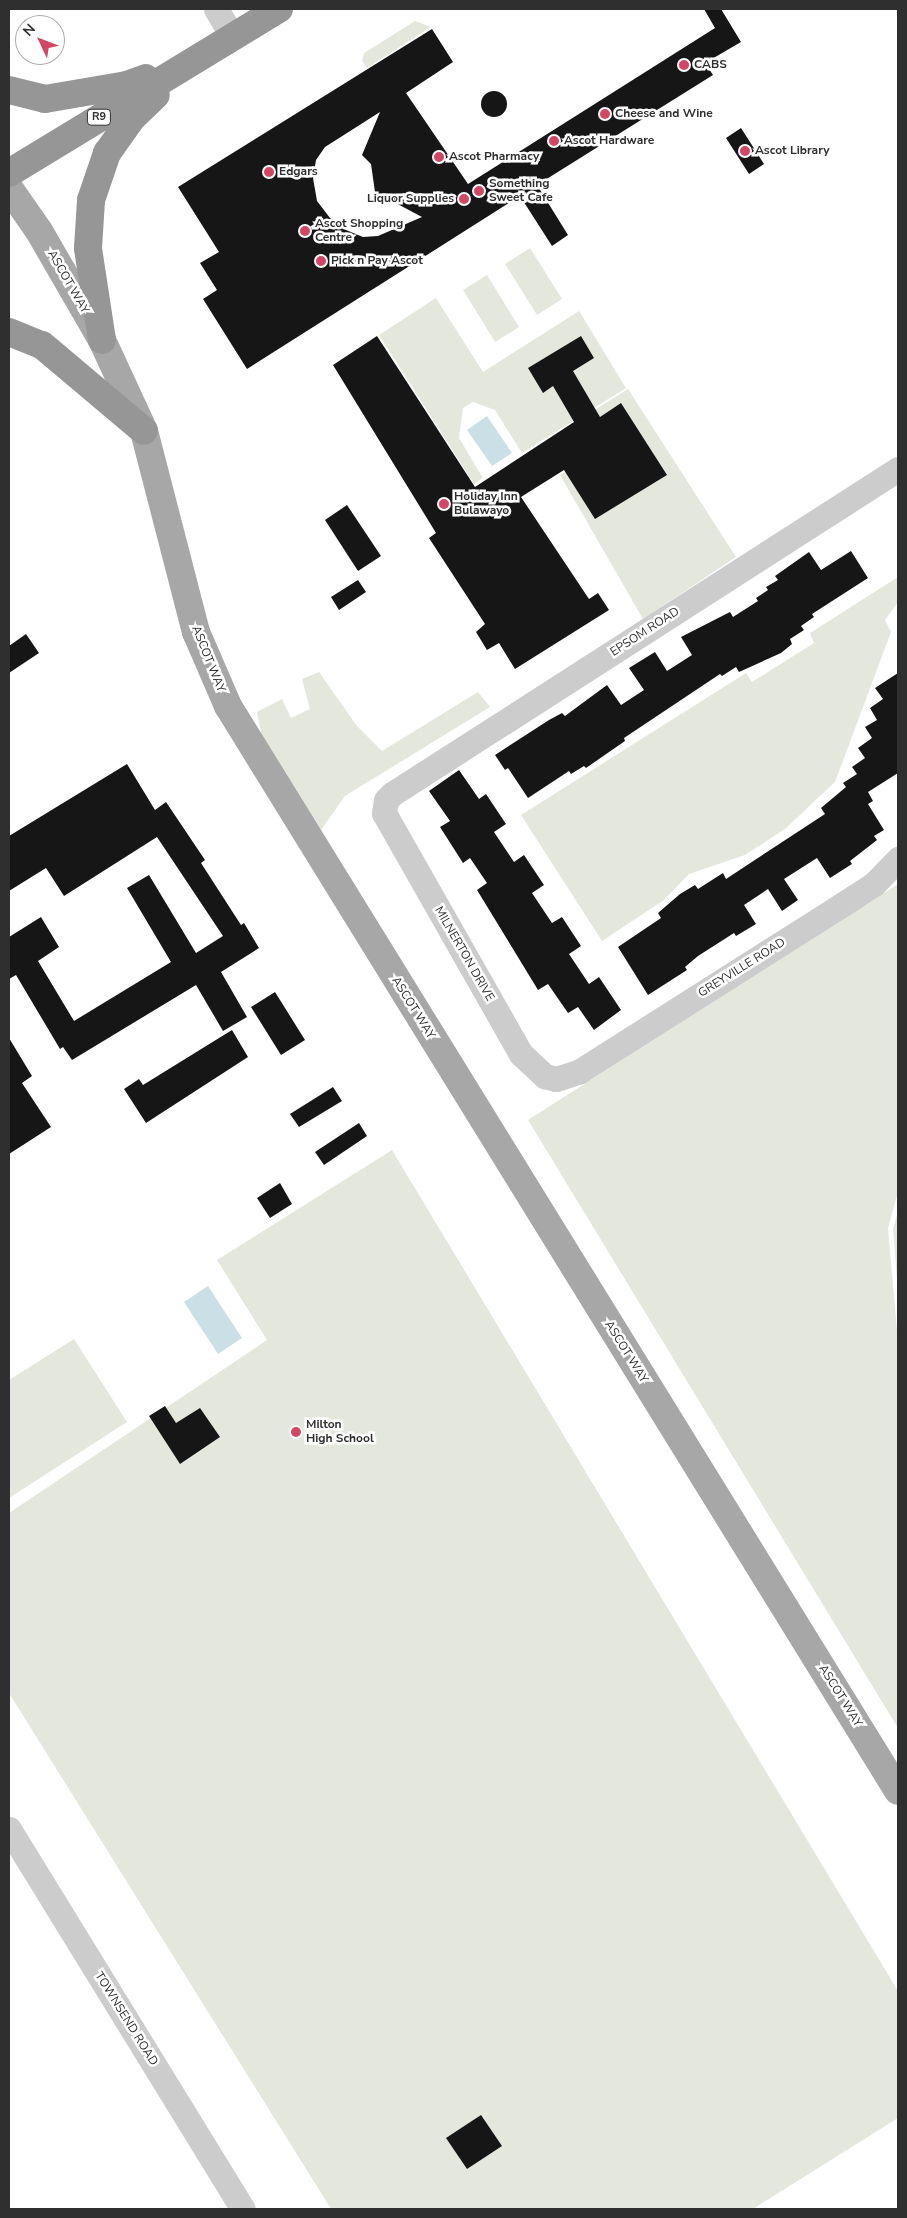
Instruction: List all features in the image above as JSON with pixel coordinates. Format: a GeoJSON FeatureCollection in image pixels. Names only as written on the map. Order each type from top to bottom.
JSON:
{"type":"FeatureCollection","features":[{"type":"Feature","properties":{"kind":"highway","name":"R9"},"geometry":{"type":"LineString","coordinates":[[9,173],[279,9]]}},
{"type":"Feature","properties":{"kind":"highway"},"geometry":{"type":"LineString","coordinates":[[9,90],[45,99],[127,85],[190,63]]}},
{"type":"Feature","properties":{"kind":"highway"},"geometry":{"type":"LineString","coordinates":[[102,340],[88,248],[91,200],[107,153],[132,118],[190,63]]}},
{"type":"Feature","properties":{"kind":"highway"},"geometry":{"type":"LineString","coordinates":[[9,332],[42,345],[144,431]]}},
{"type":"Feature","properties":{"kind":"main road","name":"ASCOT WAY"},"geometry":{"type":"LineString","coordinates":[[9,188],[39,230],[102,340],[144,431],[196,632],[228,706],[898,1791]]}},
{"type":"Feature","properties":{"kind":"street"},"geometry":{"type":"LineString","coordinates":[[216,9],[233,37]]}},
{"type":"Feature","properties":{"kind":"street","name":"EPSOM ROAD"},"geometry":{"type":"LineString","coordinates":[[392,794],[898,469]]}},
{"type":"Feature","properties":{"kind":"street","name":"MILNERTON DRIVE"},"geometry":{"type":"LineString","coordinates":[[392,794],[386,800],[384,813],[389,826],[521,1054],[545,1076],[556,1079],[580,1070]]}},
{"type":"Feature","properties":{"kind":"street","name":"GREYVILLE ROAD"},"geometry":{"type":"LineString","coordinates":[[580,1070],[867,888],[898,859]]}},
{"type":"Feature","properties":{"kind":"street","name":"TOWNSEND ROAD"},"geometry":{"type":"LineString","coordinates":[[9,1830],[18,1865],[243,2209]]}},
{"type":"Feature","properties":{"kind":"shaded area"},"geometry":{"type":"Polygon","coordinates":[[[415,21],[431,27],[367,68],[362,61],[364,53],[415,21]]]}},
{"type":"Feature","properties":{"kind":"shaded area"},"geometry":{"type":"Polygon","coordinates":[[[530,248],[562,299],[537,315],[505,264],[530,248]]]}},
{"type":"Feature","properties":{"kind":"shaded area"},"geometry":{"type":"Polygon","coordinates":[[[487,275],[519,327],[495,342],[463,290],[487,275]]]}},
{"type":"Feature","properties":{"kind":"shaded area"},"geometry":{"type":"Polygon","coordinates":[[[436,298],[483,372],[579,311],[626,388],[522,453],[495,410],[473,402],[463,408],[459,438],[483,478],[474,484],[379,335],[436,298]]]}},
{"type":"Feature","properties":{"kind":"shaded area"},"geometry":{"type":"Polygon","coordinates":[[[628,389],[736,557],[643,619],[560,475],[575,466],[577,421],[628,389]]]}},
{"type":"Feature","properties":{"kind":"shaded area"},"geometry":{"type":"Polygon","coordinates":[[[487,416],[512,453],[492,466],[467,430],[487,416]]]}},
{"type":"Feature","properties":{"kind":"shaded area"},"geometry":{"type":"Polygon","coordinates":[[[898,577],[898,602],[885,620],[891,632],[835,782],[785,829],[745,855],[689,874],[664,900],[602,941],[521,815],[746,673],[752,682],[814,643],[810,633],[898,577]]]}},
{"type":"Feature","properties":{"kind":"shaded area"},"geometry":{"type":"Polygon","coordinates":[[[319,672],[357,726],[382,751],[478,692],[490,707],[345,796],[321,830],[262,738],[257,712],[282,699],[291,718],[310,709],[302,679],[319,672]]]}},
{"type":"Feature","properties":{"kind":"shaded area"},"geometry":{"type":"Polygon","coordinates":[[[898,884],[898,1192],[888,1228],[898,1342],[898,1728],[528,1120],[898,884]]]}},
{"type":"Feature","properties":{"kind":"shaded area","name":"Milton High School"},"geometry":{"type":"Polygon","coordinates":[[[392,1150],[898,1991],[898,2118],[753,2209],[331,2209],[9,1693],[9,1513],[267,1340],[217,1260],[392,1150]]]}},
{"type":"Feature","properties":{"kind":"shaded area"},"geometry":{"type":"Polygon","coordinates":[[[898,1211],[898,1293],[893,1229],[898,1211]]]}},
{"type":"Feature","properties":{"kind":"shaded area"},"geometry":{"type":"Polygon","coordinates":[[[208,1286],[242,1338],[218,1354],[184,1302],[208,1286]]]}},
{"type":"Feature","properties":{"kind":"shaded area"},"geometry":{"type":"Polygon","coordinates":[[[74,1339],[127,1422],[9,1498],[9,1380],[74,1339]]]}},
{"type":"Feature","properties":{"kind":"building"},"geometry":{"type":"Polygon","coordinates":[[[704,9],[721,9],[741,42],[705,63],[713,75],[537,185],[568,235],[552,246],[520,196],[247,369],[203,299],[217,290],[200,263],[219,252],[178,187],[432,29],[453,62],[406,93],[468,184],[715,28],[704,9]],[[380,112],[325,147],[316,160],[313,178],[317,201],[330,218],[346,230],[363,237],[378,236],[422,217],[375,192],[371,164],[362,155],[380,112]]]}},
{"type":"Feature","properties":{"kind":"building"},"geometry":{"type":"Polygon","coordinates":[[[494,91],[503,95],[507,104],[503,113],[494,117],[485,113],[481,104],[485,95],[494,91]]]}},
{"type":"Feature","properties":{"kind":"building","name":"Ascot Library"},"geometry":{"type":"Polygon","coordinates":[[[741,128],[764,164],[749,174],[726,138],[741,128]]]}},
{"type":"Feature","properties":{"kind":"building"},"geometry":{"type":"Polygon","coordinates":[[[377,336],[475,487],[574,422],[553,386],[543,393],[528,368],[581,336],[594,358],[573,371],[600,417],[621,403],[667,475],[595,519],[564,470],[521,497],[589,599],[598,593],[609,610],[515,669],[499,643],[487,650],[476,632],[485,624],[429,538],[436,533],[333,365],[377,336]]]}},
{"type":"Feature","properties":{"kind":"building"},"geometry":{"type":"Polygon","coordinates":[[[347,505],[381,556],[358,571],[325,520],[347,505]]]}},
{"type":"Feature","properties":{"kind":"building"},"geometry":{"type":"Polygon","coordinates":[[[851,551],[868,578],[812,614],[814,617],[801,626],[804,630],[790,639],[792,644],[781,653],[739,672],[736,667],[722,676],[720,674],[624,738],[625,741],[586,768],[584,766],[571,774],[569,771],[528,798],[508,768],[505,770],[495,755],[549,720],[562,713],[565,716],[607,685],[621,705],[644,690],[629,668],[655,652],[667,671],[692,655],[681,637],[730,612],[733,617],[758,601],[756,598],[768,590],[766,587],[778,580],[775,576],[809,552],[821,570],[851,551]]]}},
{"type":"Feature","properties":{"kind":"building"},"geometry":{"type":"Polygon","coordinates":[[[358,580],[366,592],[339,610],[331,597],[358,580]]]}},
{"type":"Feature","properties":{"kind":"building"},"geometry":{"type":"Polygon","coordinates":[[[26,634],[39,653],[9,673],[9,646],[26,634]]]}},
{"type":"Feature","properties":{"kind":"building"},"geometry":{"type":"Polygon","coordinates":[[[898,673],[898,773],[868,792],[873,801],[868,804],[884,830],[874,836],[877,840],[850,861],[852,864],[830,878],[817,858],[784,879],[798,900],[782,911],[768,889],[744,905],[756,924],[736,936],[734,933],[698,956],[685,967],[687,970],[648,995],[618,947],[661,918],[658,913],[680,894],[695,885],[698,889],[723,873],[726,879],[825,814],[821,808],[846,787],[843,783],[857,774],[852,767],[865,758],[858,748],[872,738],[865,727],[877,720],[870,708],[883,699],[875,688],[898,673]]]}},
{"type":"Feature","properties":{"kind":"building"},"geometry":{"type":"Polygon","coordinates":[[[127,764],[155,810],[166,802],[205,860],[201,863],[241,925],[244,923],[259,948],[221,972],[247,1017],[223,1031],[196,985],[72,1060],[63,1047],[60,1049],[16,975],[9,979],[9,937],[41,917],[59,947],[38,961],[74,1021],[171,962],[127,888],[149,875],[196,953],[223,936],[157,837],[64,896],[46,868],[9,891],[9,836],[127,764]]]}},
{"type":"Feature","properties":{"kind":"building"},"geometry":{"type":"Polygon","coordinates":[[[459,770],[479,799],[486,794],[506,824],[494,832],[514,862],[524,855],[544,885],[532,893],[552,923],[562,917],[581,946],[569,954],[589,984],[599,977],[621,1010],[594,1030],[578,1007],[568,1013],[548,984],[538,990],[477,890],[487,883],[470,858],[463,863],[440,827],[450,821],[429,791],[459,770]]]}},
{"type":"Feature","properties":{"kind":"building"},"geometry":{"type":"Polygon","coordinates":[[[275,992],[305,1040],[281,1055],[251,1007],[275,992]]]}},
{"type":"Feature","properties":{"kind":"building"},"geometry":{"type":"Polygon","coordinates":[[[232,1030],[248,1057],[146,1123],[124,1089],[139,1079],[143,1085],[232,1030]]]}},
{"type":"Feature","properties":{"kind":"building"},"geometry":{"type":"Polygon","coordinates":[[[9,1038],[32,1076],[22,1083],[51,1127],[9,1154],[9,1038]]]}},
{"type":"Feature","properties":{"kind":"building"},"geometry":{"type":"Polygon","coordinates":[[[333,1087],[342,1101],[299,1127],[290,1114],[333,1087]]]}},
{"type":"Feature","properties":{"kind":"building"},"geometry":{"type":"Polygon","coordinates":[[[359,1123],[367,1136],[324,1165],[315,1152],[359,1123]]]}},
{"type":"Feature","properties":{"kind":"building"},"geometry":{"type":"Polygon","coordinates":[[[280,1183],[292,1204],[270,1218],[257,1198],[280,1183]]]}},
{"type":"Feature","properties":{"kind":"building"},"geometry":{"type":"Polygon","coordinates":[[[165,1406],[176,1423],[200,1408],[220,1437],[180,1464],[149,1416],[165,1406]]]}},
{"type":"Feature","properties":{"kind":"building"},"geometry":{"type":"Polygon","coordinates":[[[481,2115],[502,2146],[467,2169],[446,2138],[481,2115]]]}},
{"type":"Feature","properties":{"kind":"place","name":"CABS"},"geometry":{"type":"Point","coordinates":[684,65]}},
{"type":"Feature","properties":{"kind":"place","name":"Cheese and Wine"},"geometry":{"type":"Point","coordinates":[605,114]}},
{"type":"Feature","properties":{"kind":"place","name":"Ascot Hardware"},"geometry":{"type":"Point","coordinates":[554,141]}},
{"type":"Feature","properties":{"kind":"place","name":"Ascot Library"},"geometry":{"type":"Point","coordinates":[745,151]}},
{"type":"Feature","properties":{"kind":"place","name":"Ascot Pharmacy"},"geometry":{"type":"Point","coordinates":[439,157]}},
{"type":"Feature","properties":{"kind":"place","name":"Edgars"},"geometry":{"type":"Point","coordinates":[269,172]}},
{"type":"Feature","properties":{"kind":"place","name":"Something Sweet Cafe"},"geometry":{"type":"Point","coordinates":[479,191]}},
{"type":"Feature","properties":{"kind":"place","name":"Liquor Supplies"},"geometry":{"type":"Point","coordinates":[464,199]}},
{"type":"Feature","properties":{"kind":"place","name":"Ascot Shopping Centre"},"geometry":{"type":"Point","coordinates":[305,231]}},
{"type":"Feature","properties":{"kind":"place","name":"Pick n Pay Ascot"},"geometry":{"type":"Point","coordinates":[321,261]}},
{"type":"Feature","properties":{"kind":"place","name":"Holiday Inn Bulawayo"},"geometry":{"type":"Point","coordinates":[444,504]}},
{"type":"Feature","properties":{"kind":"place","name":"Milton High School"},"geometry":{"type":"Point","coordinates":[296,1432]}}]}
